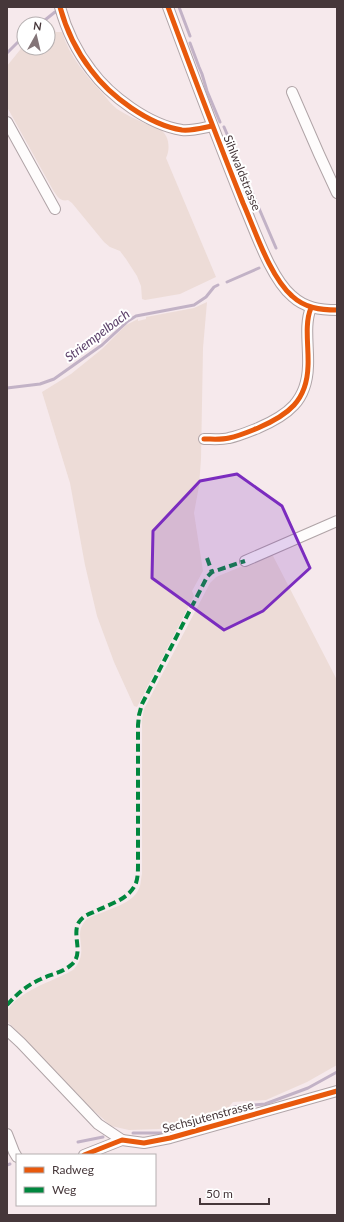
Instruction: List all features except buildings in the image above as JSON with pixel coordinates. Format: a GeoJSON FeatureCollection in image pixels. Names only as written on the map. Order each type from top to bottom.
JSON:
{"type":"FeatureCollection","features":[{"type":"Feature","properties":{"kind":"street"},"geometry":{"type":"LineString","coordinates":[[60,7],[73,41],[91,71],[110,91],[131,108],[168,127],[183,130],[197,130],[212,126]]}},
{"type":"Feature","properties":{"kind":"street","name":"Sihlwaldstrasse"},"geometry":{"type":"LineString","coordinates":[[168,7],[212,126],[267,260],[291,296],[311,308],[337,310]]}},
{"type":"Feature","properties":{"kind":"street"},"geometry":{"type":"LineString","coordinates":[[292,92],[318,154],[337,193]]}},
{"type":"Feature","properties":{"kind":"street"},"geometry":{"type":"LineString","coordinates":[[7,122],[55,208]]}},
{"type":"Feature","properties":{"kind":"street"},"geometry":{"type":"LineString","coordinates":[[204,439],[225,439],[241,435],[280,417],[294,406],[300,398],[305,385],[308,368],[308,324],[311,308]]}},
{"type":"Feature","properties":{"kind":"street"},"geometry":{"type":"LineString","coordinates":[[245,561],[337,521]]}},
{"type":"Feature","properties":{"kind":"street","name":"Sechsjutenstrasse"},"geometry":{"type":"LineString","coordinates":[[7,1030],[98,1124],[122,1140],[144,1143],[170,1138],[337,1091]]}},
{"type":"Feature","properties":{"kind":"street"},"geometry":{"type":"LineString","coordinates":[[7,1134],[16,1155]]}},
{"type":"Feature","properties":{"kind":"street","name":"Sechsjutenstrasse"},"geometry":{"type":"LineString","coordinates":[[87,1154],[122,1140]]}},
{"type":"Feature","properties":{"kind":"highlighted area"},"geometry":{"type":"Polygon","coordinates":[[[237,474],[282,506],[310,568],[263,611],[224,630],[152,578],[153,531],[200,481],[237,474]]]}},
{"type":"Feature","properties":{"kind":"shaded area"},"geometry":{"type":"Polygon","coordinates":[[[56,32],[62,32],[69,49],[79,66],[113,106],[164,133],[168,140],[169,147],[166,158],[216,277],[180,294],[145,300],[142,299],[141,286],[137,276],[120,251],[110,247],[104,242],[72,203],[68,200],[61,199],[53,190],[7,107],[7,66],[16,55],[56,56],[56,32]]]}},
{"type":"Feature","properties":{"kind":"shaded area"},"geometry":{"type":"Polygon","coordinates":[[[207,302],[203,348],[201,459],[199,486],[194,513],[203,571],[192,591],[194,596],[137,707],[134,706],[114,662],[97,616],[85,565],[70,483],[42,392],[71,374],[102,349],[126,325],[138,319],[138,321],[146,319],[146,317],[194,308],[207,302]]]}},
{"type":"Feature","properties":{"kind":"shaded area"},"geometry":{"type":"Polygon","coordinates":[[[272,554],[337,680],[337,1065],[307,1082],[266,1100],[233,1102],[225,1111],[159,1129],[129,1130],[111,1126],[81,1099],[7,1021],[7,1013],[11,1005],[26,993],[74,969],[80,959],[80,931],[86,920],[92,916],[124,903],[137,892],[140,886],[142,874],[142,720],[144,709],[210,583],[216,577],[272,554]]]}},
{"type":"Feature","properties":{"kind":"waterway","name":"Striempelbach"},"geometry":{"type":"LineString","coordinates":[[179,7],[190,36]]}},
{"type":"Feature","properties":{"kind":"waterway"},"geometry":{"type":"LineString","coordinates":[[50,16],[55,12]]}},
{"type":"Feature","properties":{"kind":"waterway","name":"Striempelbach"},"geometry":{"type":"LineString","coordinates":[[190,43],[220,122]]}},
{"type":"Feature","properties":{"kind":"waterway"},"geometry":{"type":"LineString","coordinates":[[7,53],[16,44]]}},
{"type":"Feature","properties":{"kind":"waterway","name":"Striempelbach"},"geometry":{"type":"LineString","coordinates":[[224,127],[276,248]]}},
{"type":"Feature","properties":{"kind":"waterway","name":"Striempelbach"},"geometry":{"type":"LineString","coordinates":[[227,282],[259,268]]}},
{"type":"Feature","properties":{"kind":"waterway","name":"Striempelbach"},"geometry":{"type":"LineString","coordinates":[[7,388],[40,384],[54,379],[102,345],[128,321],[136,316],[194,305],[206,297],[214,287],[218,285]]}},
{"type":"Feature","properties":{"kind":"waterway"},"geometry":{"type":"LineString","coordinates":[[133,1133],[162,1133],[228,1114],[234,1107],[265,1104],[308,1088],[337,1072]]}},
{"type":"Feature","properties":{"kind":"waterway"},"geometry":{"type":"LineString","coordinates":[[78,1142],[103,1137]]}},
{"type":"Feature","properties":{"kind":"marked path"},"geometry":{"type":"LineString","coordinates":[[207,558],[212,572]]}},
{"type":"Feature","properties":{"kind":"marked path"},"geometry":{"type":"LineString","coordinates":[[7,1005],[31,984],[64,970],[71,965],[75,961],[78,950],[76,933],[79,922],[88,914],[124,898],[133,889],[138,876],[138,725],[142,704],[207,577],[212,572],[245,561]]}},
{"type":"Feature","properties":{"kind":"cycle path"},"geometry":{"type":"LineString","coordinates":[[60,7],[65,24],[81,56],[99,80],[119,99],[144,116],[169,127],[186,130],[212,126]]}},
{"type":"Feature","properties":{"kind":"cycle path"},"geometry":{"type":"LineString","coordinates":[[168,7],[233,179],[270,265],[284,288],[297,300],[313,308],[337,310]]}},
{"type":"Feature","properties":{"kind":"cycle path"},"geometry":{"type":"LineString","coordinates":[[204,439],[226,439],[244,434],[278,418],[287,412],[300,398],[307,378],[307,329],[311,308]]}},
{"type":"Feature","properties":{"kind":"cycle path"},"geometry":{"type":"LineString","coordinates":[[87,1154],[122,1140],[144,1143],[170,1138],[337,1091]]}}]}
